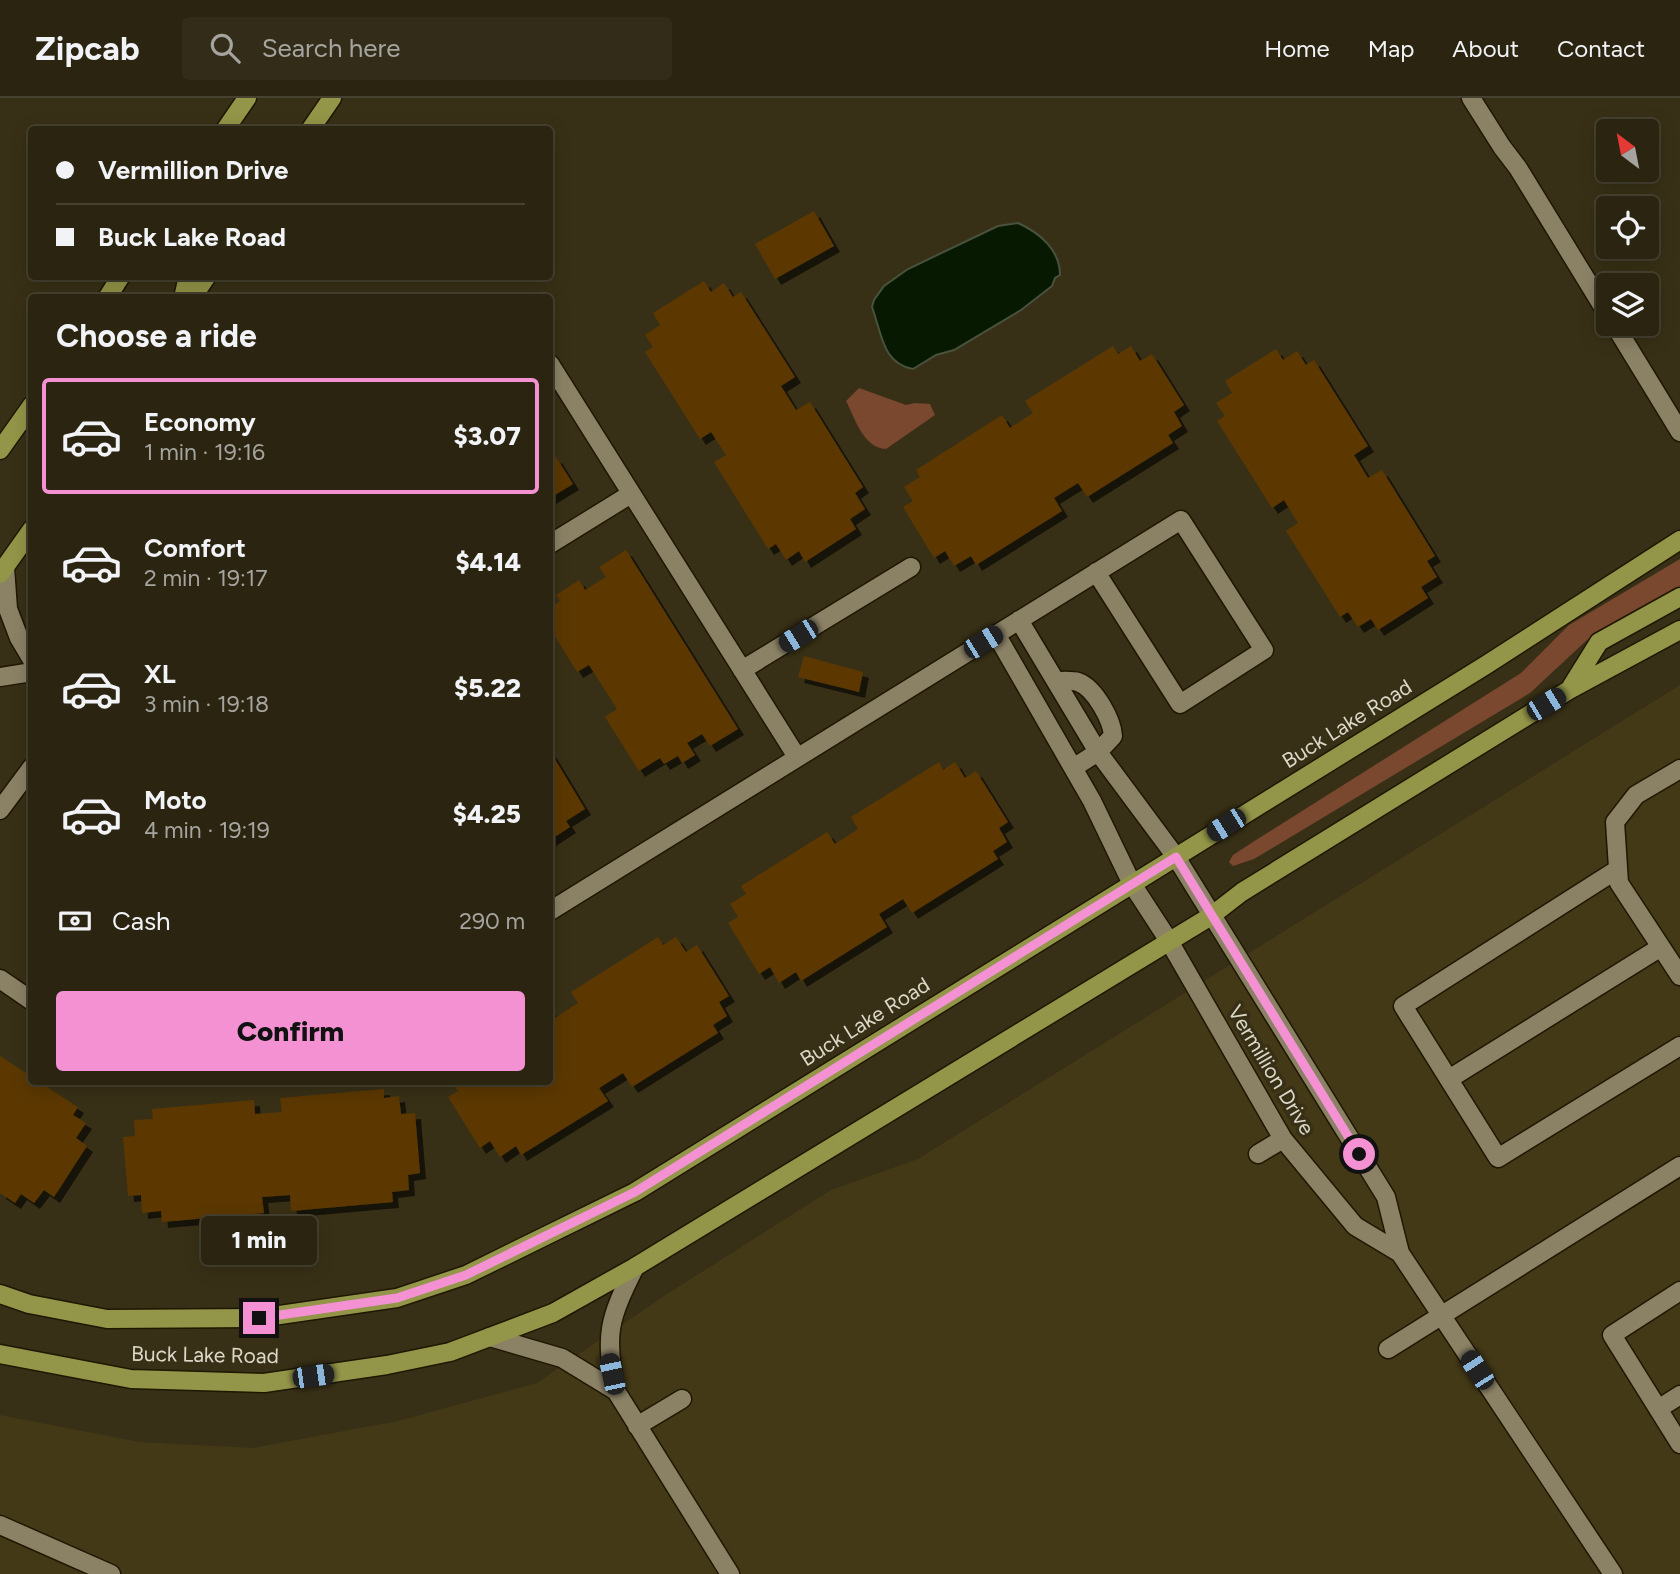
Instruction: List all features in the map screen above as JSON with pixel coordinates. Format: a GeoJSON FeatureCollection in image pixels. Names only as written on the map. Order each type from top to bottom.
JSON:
{"type":"FeatureCollection","features":[{"type":"Feature","properties":{"kind":"main road"},"geometry":{"type":"LineString","coordinates":[[228,126],[247,98]]}},
{"type":"Feature","properties":{"kind":"main road"},"geometry":{"type":"LineString","coordinates":[[313,126],[332,98]]}},
{"type":"Feature","properties":{"kind":"main road"},"geometry":{"type":"LineString","coordinates":[[0,450],[28,411]]}},
{"type":"Feature","properties":{"kind":"main road"},"geometry":{"type":"LineString","coordinates":[[3,570],[28,535]]}},
{"type":"Feature","properties":{"kind":"main road","name":"Buck Lake Road"},"geometry":{"type":"LineString","coordinates":[[0,1294],[29,1304],[107,1319],[259,1318],[397,1298],[466,1275],[635,1192],[1486,665],[1680,540]]}},
{"type":"Feature","properties":{"kind":"main road"},"geometry":{"type":"LineString","coordinates":[[1569,690],[1600,642],[1680,597]]}},
{"type":"Feature","properties":{"kind":"main road","name":"Buck Lake Road"},"geometry":{"type":"LineString","coordinates":[[0,1354],[131,1379],[264,1383],[450,1352],[553,1312],[635,1267],[1211,916],[1242,892],[1569,690],[1680,630]]}},
{"type":"Feature","properties":{"kind":"street"},"geometry":{"type":"LineString","coordinates":[[1472,98],[1596,295]]}},
{"type":"Feature","properties":{"kind":"street"},"geometry":{"type":"LineString","coordinates":[[1621,336],[1680,432]]}},
{"type":"Feature","properties":{"kind":"street"},"geometry":{"type":"LineString","coordinates":[[553,369],[797,757]]}},
{"type":"Feature","properties":{"kind":"street"},"geometry":{"type":"LineString","coordinates":[[553,542],[631,494]]}},
{"type":"Feature","properties":{"kind":"street"},"geometry":{"type":"LineString","coordinates":[[553,909],[797,757],[1096,572],[1181,520],[1264,650],[1180,704],[1096,572]]}},
{"type":"Feature","properties":{"kind":"street"},"geometry":{"type":"LineString","coordinates":[[742,670],[911,567]]}},
{"type":"Feature","properties":{"kind":"street"},"geometry":{"type":"LineString","coordinates":[[3,570],[8,609],[28,653]]}},
{"type":"Feature","properties":{"kind":"street","name":"Vermillion Drive"},"geometry":{"type":"LineString","coordinates":[[1019,620],[1098,752],[1176,857],[1386,1197],[1400,1253],[1613,1574]]}},
{"type":"Feature","properties":{"kind":"street","name":"Vermillion Drive"},"geometry":{"type":"LineString","coordinates":[[996,634],[1091,801],[1132,884],[1169,941],[1283,1139],[1355,1227],[1400,1253]]}},
{"type":"Feature","properties":{"kind":"street"},"geometry":{"type":"LineString","coordinates":[[0,677],[28,673]]}},
{"type":"Feature","properties":{"kind":"street"},"geometry":{"type":"LineString","coordinates":[[1056,681],[1075,681],[1088,687],[1112,723],[1113,736],[1098,752],[1073,768]]}},
{"type":"Feature","properties":{"kind":"street"},"geometry":{"type":"LineString","coordinates":[[1680,769],[1636,795],[1615,822],[1619,883],[1680,976]]}},
{"type":"Feature","properties":{"kind":"street"},"geometry":{"type":"LineString","coordinates":[[0,810],[28,772]]}},
{"type":"Feature","properties":{"kind":"street"},"geometry":{"type":"LineString","coordinates":[[1618,869],[1403,1006],[1498,1158],[1680,1046]]}},
{"type":"Feature","properties":{"kind":"street"},"geometry":{"type":"LineString","coordinates":[[1449,1079],[1661,947]]}},
{"type":"Feature","properties":{"kind":"street"},"geometry":{"type":"LineString","coordinates":[[0,979],[28,998]]}},
{"type":"Feature","properties":{"kind":"street"},"geometry":{"type":"LineString","coordinates":[[1258,1154],[1283,1139]]}},
{"type":"Feature","properties":{"kind":"street"},"geometry":{"type":"LineString","coordinates":[[1388,1349],[1680,1166]]}},
{"type":"Feature","properties":{"kind":"street"},"geometry":{"type":"LineString","coordinates":[[635,1267],[617,1302],[609,1331],[609,1356],[616,1391],[730,1574]]}},
{"type":"Feature","properties":{"kind":"street"},"geometry":{"type":"LineString","coordinates":[[1680,1292],[1612,1335],[1680,1444]]}},
{"type":"Feature","properties":{"kind":"street"},"geometry":{"type":"LineString","coordinates":[[490,1337],[562,1358],[616,1391]]}},
{"type":"Feature","properties":{"kind":"street"},"geometry":{"type":"LineString","coordinates":[[1658,1409],[1680,1395]]}},
{"type":"Feature","properties":{"kind":"street"},"geometry":{"type":"LineString","coordinates":[[637,1426],[682,1399]]}},
{"type":"Feature","properties":{"kind":"street"},"geometry":{"type":"LineString","coordinates":[[0,1525],[111,1574]]}},
{"type":"Feature","properties":{"kind":"shaded area"},"geometry":{"type":"Polygon","coordinates":[[[1018,223],[1041,237],[1053,250],[1060,275],[1055,278],[1052,286],[1021,310],[954,350],[936,355],[913,369],[895,361],[885,346],[872,307],[884,286],[908,269],[998,226],[1018,223]]]}},
{"type":"Feature","properties":{"kind":"shaded area"},"geometry":{"type":"Polygon","coordinates":[[[859,388],[906,405],[930,404],[935,415],[886,449],[878,447],[861,431],[846,401],[859,388]]]}},
{"type":"Feature","properties":{"kind":"shaded area"},"geometry":{"type":"Polygon","coordinates":[[[1680,559],[1680,587],[1587,640],[1530,693],[1254,859],[1233,866],[1229,862],[1233,855],[1256,840],[1521,673],[1569,625],[1680,559]]]}},
{"type":"Feature","properties":{"kind":"shaded area"},"geometry":{"type":"Polygon","coordinates":[[[1680,685],[1680,1574],[0,1574],[0,1415],[139,1442],[252,1448],[398,1421],[537,1383],[664,1296],[831,1190],[918,1159],[1680,685]]]}},
{"type":"Feature","properties":{"kind":"building"},"geometry":{"type":"Polygon","coordinates":[[[814,211],[834,246],[775,279],[755,244],[814,211]]]}},
{"type":"Feature","properties":{"kind":"building"},"geometry":{"type":"Polygon","coordinates":[[[704,281],[711,292],[724,283],[733,297],[741,292],[795,377],[781,386],[796,410],[810,402],[863,487],[855,493],[865,509],[850,519],[856,529],[805,562],[799,551],[786,560],[776,544],[768,549],[714,462],[726,455],[711,432],[700,439],[645,352],[653,347],[645,335],[660,325],[653,313],[704,281]]]}},
{"type":"Feature","properties":{"kind":"building"},"geometry":{"type":"Polygon","coordinates":[[[1113,346],[1118,354],[1131,346],[1140,361],[1152,354],[1184,405],[1174,412],[1182,426],[1168,435],[1173,443],[1087,497],[1078,483],[1054,498],[1062,511],[976,565],[971,556],[954,566],[945,551],[934,558],[903,507],[913,501],[904,487],[920,477],[916,470],[1002,415],[1010,428],[1033,413],[1025,401],[1113,346]]]}},
{"type":"Feature","properties":{"kind":"building"},"geometry":{"type":"Polygon","coordinates":[[[1276,349],[1283,360],[1297,351],[1306,365],[1314,360],[1368,446],[1354,455],[1368,478],[1382,470],[1435,556],[1427,561],[1437,577],[1421,587],[1428,598],[1378,630],[1371,619],[1358,627],[1348,612],[1340,617],[1286,531],[1298,523],[1284,500],[1272,508],[1217,421],[1225,416],[1216,403],[1232,393],[1225,381],[1276,349]]]}},
{"type":"Feature","properties":{"kind":"building"},"geometry":{"type":"Polygon","coordinates":[[[556,457],[573,484],[553,496],[553,459],[556,457]]]}},
{"type":"Feature","properties":{"kind":"building"},"geometry":{"type":"Polygon","coordinates":[[[626,550],[738,729],[710,746],[702,734],[687,743],[695,755],[682,763],[678,756],[664,764],[660,758],[639,771],[605,717],[617,709],[589,665],[577,672],[553,633],[553,606],[560,601],[556,595],[579,580],[585,590],[606,577],[599,567],[626,550]]]}},
{"type":"Feature","properties":{"kind":"building"},"geometry":{"type":"Polygon","coordinates":[[[804,656],[863,672],[859,692],[798,677],[804,656]]]}},
{"type":"Feature","properties":{"kind":"building"},"geometry":{"type":"Polygon","coordinates":[[[553,756],[585,809],[566,821],[570,827],[553,838],[553,756]]]}},
{"type":"Feature","properties":{"kind":"building"},"geometry":{"type":"Polygon","coordinates":[[[939,762],[943,770],[955,762],[965,778],[976,771],[1008,822],[999,828],[1007,842],[993,851],[998,859],[912,913],[903,899],[879,914],[887,927],[801,981],[796,972],[779,983],[770,967],[759,974],[728,923],[738,917],[730,904],[746,894],[741,886],[827,832],[835,844],[858,829],[851,817],[939,762]]]}},
{"type":"Feature","properties":{"kind":"building"},"geometry":{"type":"Polygon","coordinates":[[[658,937],[663,945],[676,937],[686,952],[697,945],[729,996],[719,1002],[727,1016],[713,1025],[718,1033],[632,1087],[623,1073],[599,1088],[608,1101],[521,1155],[516,1146],[500,1157],[490,1141],[480,1148],[448,1097],[458,1091],[454,1085],[553,1085],[553,1014],[555,1018],[578,1003],[571,992],[658,937]]]}},
{"type":"Feature","properties":{"kind":"building"},"geometry":{"type":"Polygon","coordinates":[[[0,1056],[28,1074],[28,1085],[44,1085],[78,1107],[73,1115],[86,1123],[76,1138],[87,1146],[54,1197],[44,1190],[34,1203],[21,1194],[15,1203],[0,1193],[0,1056]]]}},
{"type":"Feature","properties":{"kind":"building"},"geometry":{"type":"Polygon","coordinates":[[[384,1089],[384,1098],[399,1096],[401,1114],[415,1113],[420,1173],[408,1175],[409,1190],[392,1192],[393,1202],[291,1211],[290,1195],[262,1197],[264,1213],[162,1222],[161,1211],[142,1213],[141,1195],[128,1196],[123,1137],[135,1136],[134,1120],[153,1119],[152,1109],[254,1100],[255,1114],[282,1112],[280,1098],[384,1089]]]}},
{"type":"Feature","properties":{"kind":"route"},"geometry":{"type":"LineString","coordinates":[[259,1318],[397,1298],[466,1275],[635,1192],[1176,857],[1359,1154]]}}]}
